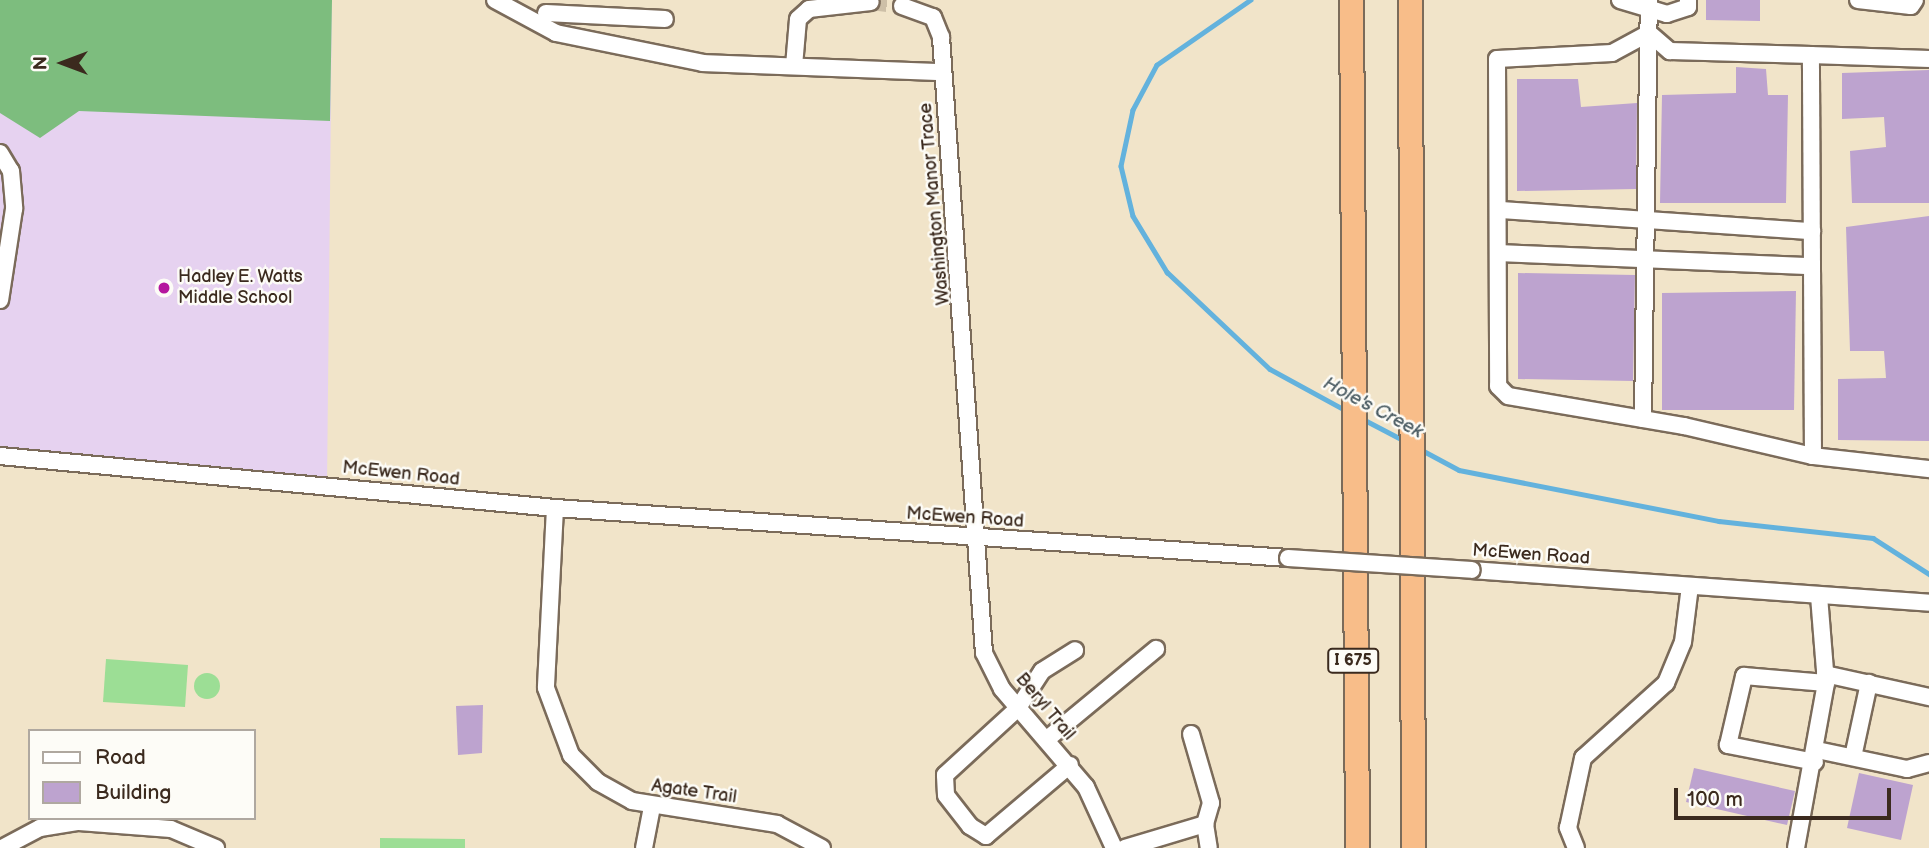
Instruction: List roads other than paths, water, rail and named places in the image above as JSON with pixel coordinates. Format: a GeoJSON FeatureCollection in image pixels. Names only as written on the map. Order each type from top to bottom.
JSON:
{"type":"FeatureCollection","features":[{"type":"Feature","properties":{"kind":"highway","name":"I 675"},"geometry":{"type":"LineString","coordinates":[[1351,0],[1356,333],[1357,848]]}},
{"type":"Feature","properties":{"kind":"highway"},"geometry":{"type":"LineString","coordinates":[[1410,0],[1415,364],[1412,494],[1413,848]]}},
{"type":"Feature","properties":{"kind":"street"},"geometry":{"type":"LineString","coordinates":[[495,0],[546,13],[704,63],[942,72]]}},
{"type":"Feature","properties":{"kind":"street"},"geometry":{"type":"LineString","coordinates":[[1620,0],[1649,7],[1688,7],[1688,0]]}},
{"type":"Feature","properties":{"kind":"street"},"geometry":{"type":"LineString","coordinates":[[1858,0],[1911,6],[1915,0]]}},
{"type":"Feature","properties":{"kind":"street"},"geometry":{"type":"LineString","coordinates":[[794,66],[798,19],[808,9],[871,2]]}},
{"type":"Feature","properties":{"kind":"street","name":"Washington Manor Trace"},"geometry":{"type":"LineString","coordinates":[[902,6],[933,17],[942,37],[942,72],[979,538]]}},
{"type":"Feature","properties":{"kind":"street"},"geometry":{"type":"LineString","coordinates":[[1643,419],[1649,7]]}},
{"type":"Feature","properties":{"kind":"street"},"geometry":{"type":"LineString","coordinates":[[546,13],[665,19]]}},
{"type":"Feature","properties":{"kind":"street"},"geometry":{"type":"LineString","coordinates":[[1649,33],[1670,51],[1929,59]]}},
{"type":"Feature","properties":{"kind":"street"},"geometry":{"type":"LineString","coordinates":[[1649,33],[1612,53],[1497,59],[1501,210],[1498,253],[1498,386],[1508,397],[1643,419],[1813,456],[1929,469]]}},
{"type":"Feature","properties":{"kind":"street"},"geometry":{"type":"LineString","coordinates":[[1811,55],[1813,456]]}},
{"type":"Feature","properties":{"kind":"street"},"geometry":{"type":"LineString","coordinates":[[0,153],[14,187],[3,295]]}},
{"type":"Feature","properties":{"kind":"street"},"geometry":{"type":"LineString","coordinates":[[1501,210],[1620,215],[1645,223],[1812,231]]}},
{"type":"Feature","properties":{"kind":"street"},"geometry":{"type":"LineString","coordinates":[[1498,253],[1812,267]]}},
{"type":"Feature","properties":{"kind":"street","name":"McEwen Road"},"geometry":{"type":"LineString","coordinates":[[0,456],[555,508],[1929,603]]}},
{"type":"Feature","properties":{"kind":"street","name":"Agate Trail"},"geometry":{"type":"LineString","coordinates":[[555,508],[545,668],[549,708],[583,768],[614,793],[652,807],[777,824],[822,848]]}},
{"type":"Feature","properties":{"kind":"street","name":"Beryl Trail"},"geometry":{"type":"LineString","coordinates":[[979,538],[977,604],[985,653],[1018,708],[1070,765],[1099,809],[1114,848]]}},
{"type":"Feature","properties":{"kind":"street"},"geometry":{"type":"LineString","coordinates":[[1594,848],[1576,847],[1569,828],[1583,758],[1666,683],[1683,642],[1690,586]]}},
{"type":"Feature","properties":{"kind":"street"},"geometry":{"type":"LineString","coordinates":[[1796,848],[1816,756],[1825,679],[1819,596]]}},
{"type":"Feature","properties":{"kind":"street"},"geometry":{"type":"LineString","coordinates":[[1046,740],[1156,649]]}},
{"type":"Feature","properties":{"kind":"street"},"geometry":{"type":"LineString","coordinates":[[1070,765],[986,835],[970,826],[946,795],[945,775],[1018,708],[1042,671],[1075,650]]}},
{"type":"Feature","properties":{"kind":"street"},"geometry":{"type":"LineString","coordinates":[[1929,697],[1869,683],[1744,676],[1728,744],[1816,756],[1853,757],[1907,769],[1929,763]]}},
{"type":"Feature","properties":{"kind":"street"},"geometry":{"type":"LineString","coordinates":[[1853,757],[1869,683]]}},
{"type":"Feature","properties":{"kind":"street"},"geometry":{"type":"LineString","coordinates":[[1191,734],[1211,803],[1205,824],[1209,848]]}},
{"type":"Feature","properties":{"kind":"street"},"geometry":{"type":"LineString","coordinates":[[643,848],[652,807]]}},
{"type":"Feature","properties":{"kind":"street"},"geometry":{"type":"LineString","coordinates":[[2,848],[40,828],[79,822],[171,829],[216,848]]}},
{"type":"Feature","properties":{"kind":"street"},"geometry":{"type":"LineString","coordinates":[[1125,848],[1205,824]]}},
{"type":"Feature","properties":{"kind":"waterway","name":"Hole's Creek"},"geometry":{"type":"LineString","coordinates":[[1251,0],[1157,65],[1133,110],[1121,166],[1133,216],[1167,272],[1270,369],[1347,411]]}},
{"type":"Feature","properties":{"kind":"waterway","name":"Hole's Creek"},"geometry":{"type":"LineString","coordinates":[[1361,418],[1403,440]]}},
{"type":"Feature","properties":{"kind":"waterway","name":"Hole's Creek"},"geometry":{"type":"LineString","coordinates":[[1420,449],[1459,470],[1719,521],[1873,538],[1929,574]]}},
{"type":"Feature","properties":{"kind":"tunnel"},"geometry":{"type":"LineString","coordinates":[[871,2],[902,6]]}},
{"type":"Feature","properties":{"kind":"place","name":"Hadley E. Watts Middle School"},"geometry":{"type":"Point","coordinates":[164,288]}}]}
